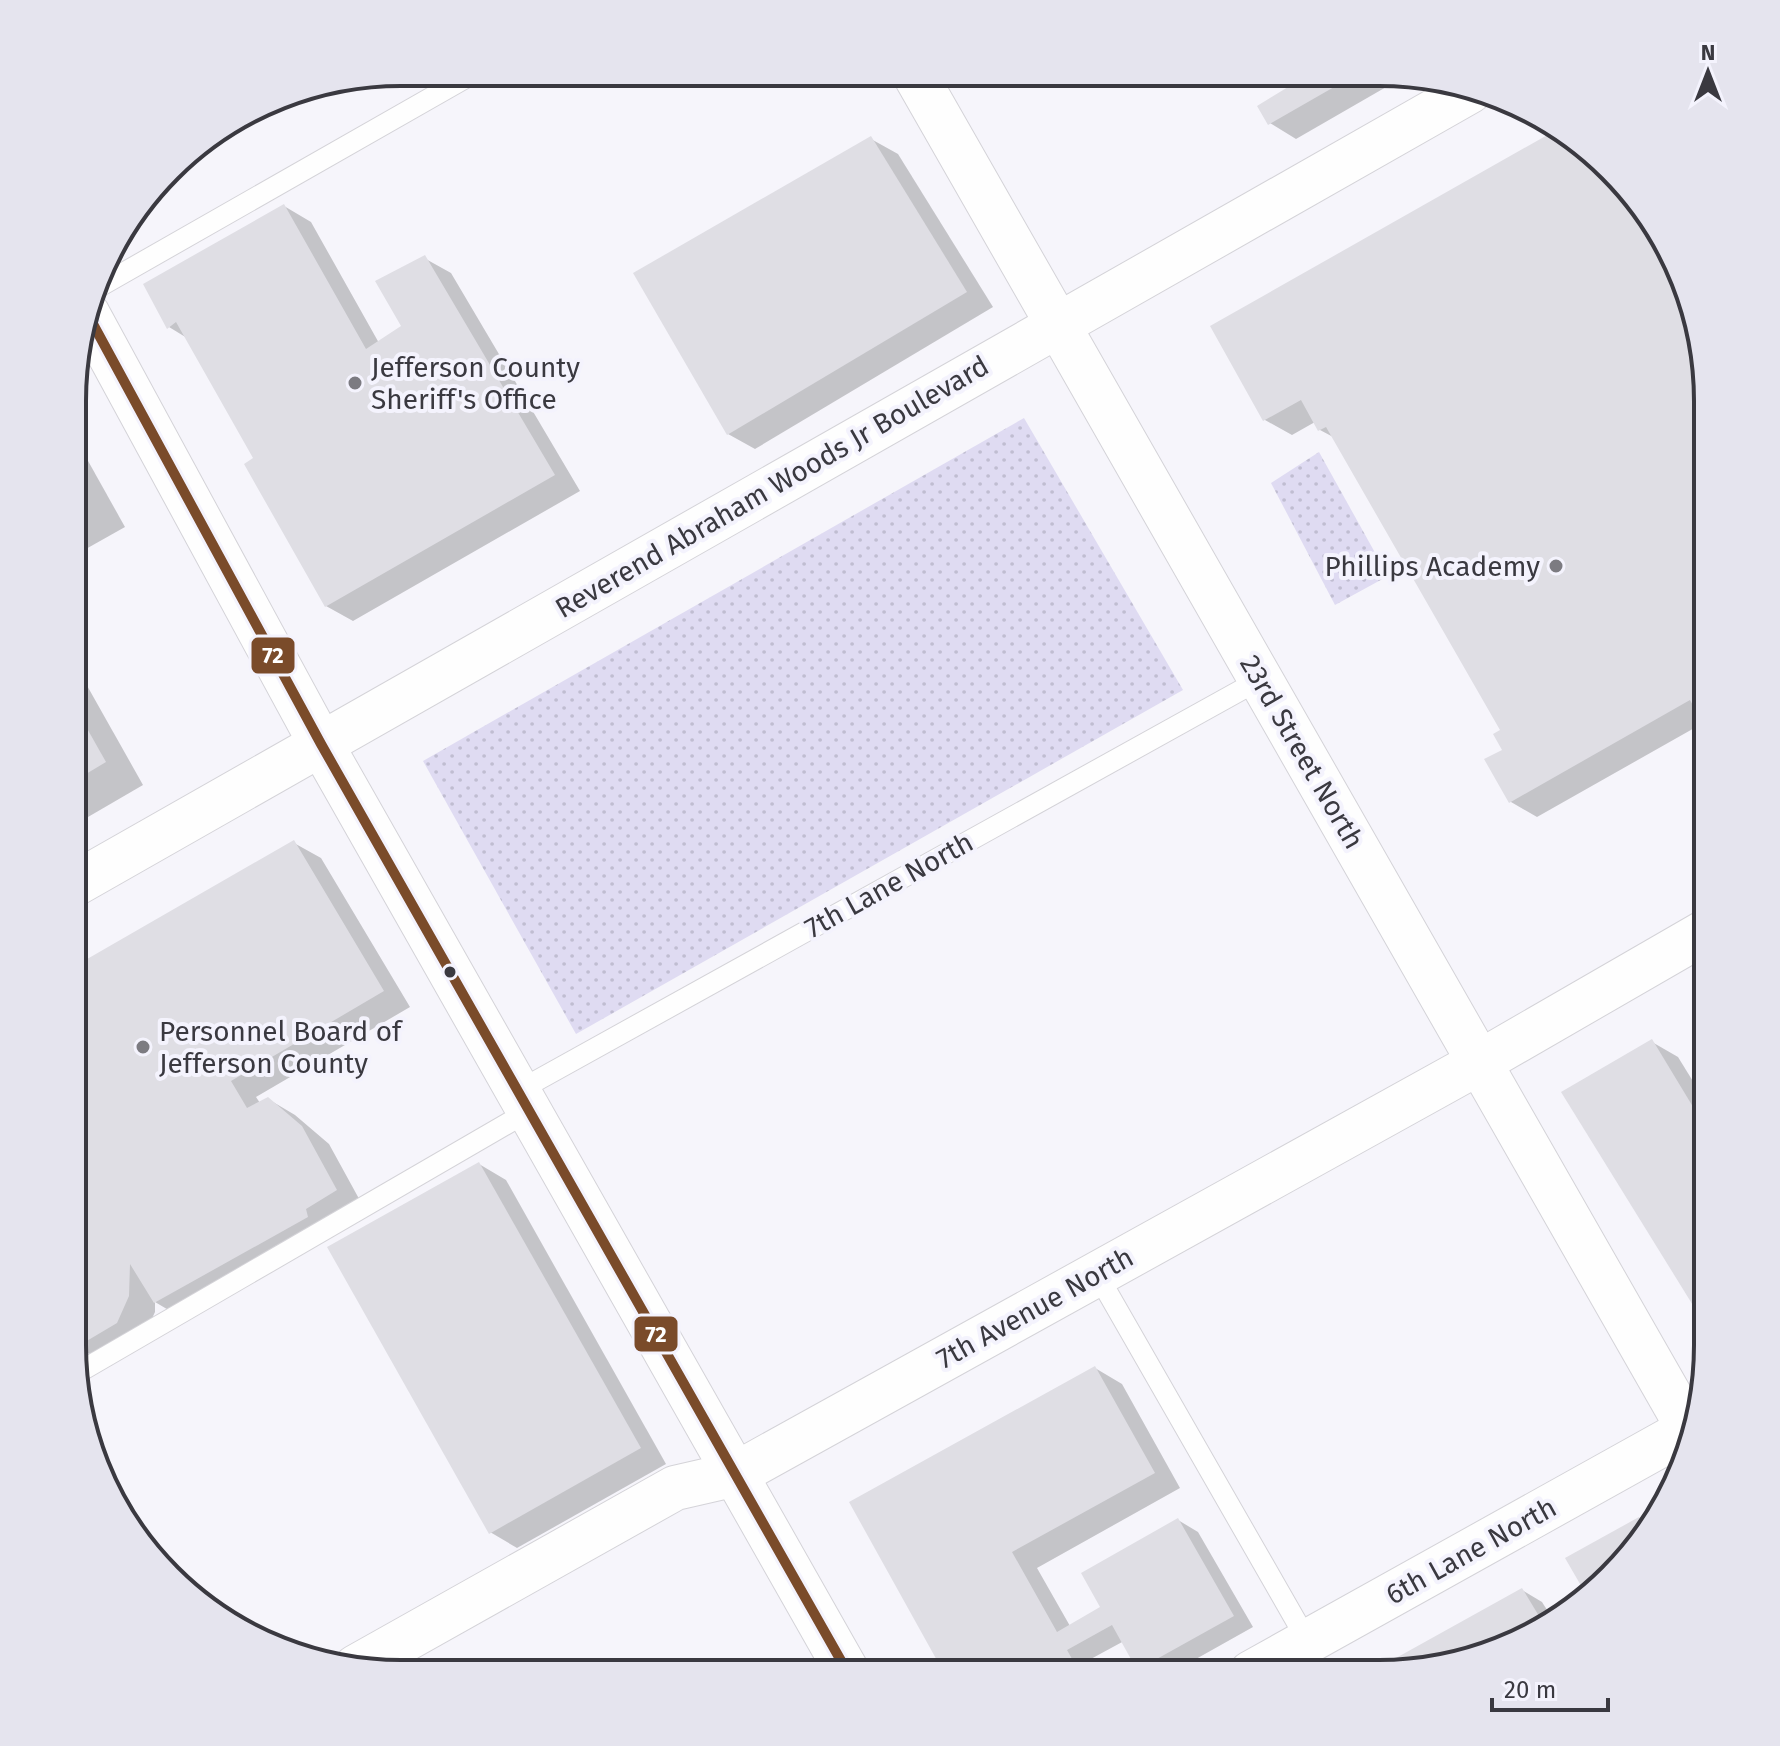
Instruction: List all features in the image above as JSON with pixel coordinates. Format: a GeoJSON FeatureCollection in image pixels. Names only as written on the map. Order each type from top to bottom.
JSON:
{"type":"FeatureCollection","features":[{"type":"Feature","properties":{"kind":"street","name":"23rd Street North"},"geometry":{"type":"LineString","coordinates":[[921,86],[1685,1420]]}},
{"type":"Feature","properties":{"kind":"street","name":"Reverend Abraham Woods Jr Boulevard"},"geometry":{"type":"LineString","coordinates":[[86,878],[1460,97]]}},
{"type":"Feature","properties":{"kind":"street"},"geometry":{"type":"LineString","coordinates":[[95,328],[321,744],[841,1660]]}},
{"type":"Feature","properties":{"kind":"street","name":"7th Avenue North"},"geometry":{"type":"LineString","coordinates":[[372,1658],[675,1488],[736,1474],[1480,1062],[1694,939]]}},
{"type":"Feature","properties":{"kind":"street","name":"6th Lane North"},"geometry":{"type":"LineString","coordinates":[[1275,1660],[1681,1434]]}},
{"type":"Feature","properties":{"kind":"lane"},"geometry":{"type":"LineString","coordinates":[[110,281],[451,86]]}},
{"type":"Feature","properties":{"kind":"lane","name":"7th Lane North"},"geometry":{"type":"LineString","coordinates":[[87,1367],[524,1101],[1261,679]]}},
{"type":"Feature","properties":{"kind":"lane"},"geometry":{"type":"LineString","coordinates":[[1097,1274],[1308,1642]]}},
{"type":"Feature","properties":{"kind":"shaded area"},"geometry":{"type":"Polygon","coordinates":[[[1024,418],[1183,690],[576,1034],[423,761],[1024,418]]]}},
{"type":"Feature","properties":{"kind":"shaded area"},"geometry":{"type":"Polygon","coordinates":[[[1319,452],[1388,576],[1335,605],[1271,483],[1319,452]]]}},
{"type":"Feature","properties":{"kind":"building"},"geometry":{"type":"Polygon","coordinates":[[[1336,86],[1268,125],[1257,106],[1288,87],[1336,86]]]}},
{"type":"Feature","properties":{"kind":"building","name":"Phillips Academy"},"geometry":{"type":"Polygon","coordinates":[[[1548,135],[1571,151],[1616,193],[1652,243],[1670,280],[1688,339],[1694,401],[1694,707],[1690,700],[1509,803],[1484,759],[1502,750],[1493,734],[1500,730],[1326,427],[1318,431],[1301,400],[1263,421],[1210,326],[1548,135]]]}},
{"type":"Feature","properties":{"kind":"building"},"geometry":{"type":"Polygon","coordinates":[[[871,136],[967,292],[727,435],[633,273],[871,136]]]}},
{"type":"Feature","properties":{"kind":"building","name":"Jefferson County Sheriff's Office"},"geometry":{"type":"Polygon","coordinates":[[[284,204],[366,349],[401,326],[375,281],[425,255],[555,475],[325,607],[244,464],[253,458],[176,322],[167,329],[143,284],[284,204]]]}},
{"type":"Feature","properties":{"kind":"building"},"geometry":{"type":"Polygon","coordinates":[[[86,727],[106,762],[86,774],[86,727]]]}},
{"type":"Feature","properties":{"kind":"building"},"geometry":{"type":"Polygon","coordinates":[[[294,840],[384,991],[231,1081],[247,1108],[268,1097],[302,1126],[337,1190],[306,1209],[308,1217],[154,1303],[130,1264],[129,1296],[117,1323],[86,1341],[86,960],[294,840]]]}},
{"type":"Feature","properties":{"kind":"building"},"geometry":{"type":"Polygon","coordinates":[[[1652,1039],[1694,1108],[1694,1307],[1561,1092],[1652,1039]]]}},
{"type":"Feature","properties":{"kind":"building"},"geometry":{"type":"Polygon","coordinates":[[[479,1162],[641,1448],[489,1534],[327,1247],[479,1162]]]}},
{"type":"Feature","properties":{"kind":"building"},"geometry":{"type":"Polygon","coordinates":[[[1095,1366],[1155,1473],[1012,1552],[1057,1632],[1100,1607],[1081,1573],[1178,1518],[1234,1616],[1155,1660],[1131,1660],[1112,1625],[1067,1650],[1073,1660],[937,1660],[849,1502],[1095,1366]]]}},
{"type":"Feature","properties":{"kind":"building"},"geometry":{"type":"Polygon","coordinates":[[[1639,1517],[1641,1520],[1616,1553],[1581,1586],[1565,1558],[1639,1517]]]}},
{"type":"Feature","properties":{"kind":"building"},"geometry":{"type":"Polygon","coordinates":[[[1522,1588],[1539,1617],[1500,1636],[1461,1649],[1394,1659],[1522,1588]]]}},
{"type":"Feature","properties":{"kind":"transit line","name":"72"},"geometry":{"type":"LineString","coordinates":[[95,328],[321,744],[841,1660]]}},
{"type":"Feature","properties":{"kind":"place","name":"Jefferson County Sheriff's Office"},"geometry":{"type":"Point","coordinates":[355,383]}},
{"type":"Feature","properties":{"kind":"place","name":"Phillips Academy"},"geometry":{"type":"Point","coordinates":[1556,566]}},
{"type":"Feature","properties":{"kind":"place","name":"Personnel Board of Jefferson County"},"geometry":{"type":"Point","coordinates":[143,1047]}}]}
